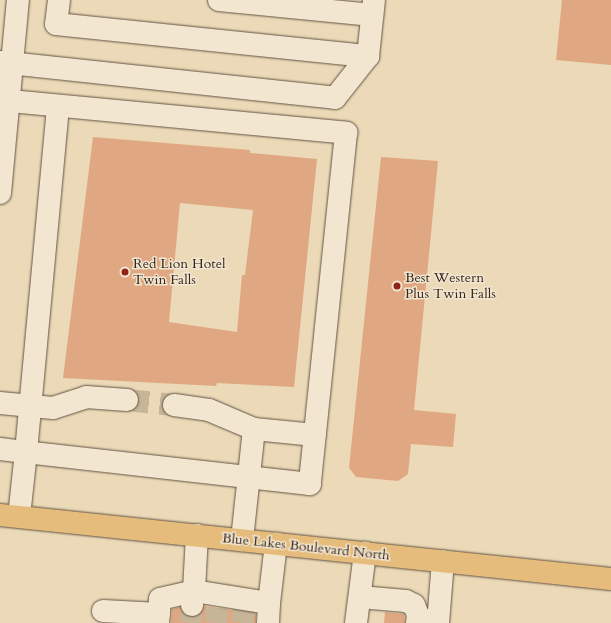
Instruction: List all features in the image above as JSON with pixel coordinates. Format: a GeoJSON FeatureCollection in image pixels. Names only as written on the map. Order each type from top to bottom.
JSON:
{"type":"FeatureCollection","features":[{"type":"Feature","properties":{"kind":"main road","name":"Blue Lakes Boulevard North"},"geometry":{"type":"LineString","coordinates":[[9,515],[611,579]]}},
{"type":"Feature","properties":{"kind":"street"},"geometry":{"type":"LineString","coordinates":[[0,193],[10,101],[6,63],[18,0]]}},
{"type":"Feature","properties":{"kind":"street"},"geometry":{"type":"LineString","coordinates":[[59,0],[56,24],[368,56]]}},
{"type":"Feature","properties":{"kind":"street"},"geometry":{"type":"LineString","coordinates":[[6,63],[335,98],[368,56],[373,8],[219,0]]}},
{"type":"Feature","properties":{"kind":"street"},"geometry":{"type":"LineString","coordinates":[[0,449],[247,479],[310,484],[346,133],[10,101]]}},
{"type":"Feature","properties":{"kind":"street"},"geometry":{"type":"LineString","coordinates":[[9,515],[26,452],[28,406],[58,106]]}},
{"type":"Feature","properties":{"kind":"street"},"geometry":{"type":"LineString","coordinates":[[0,403],[53,408],[86,397],[127,400]]}},
{"type":"Feature","properties":{"kind":"street"},"geometry":{"type":"LineString","coordinates":[[174,405],[209,410],[254,429],[315,435]]}},
{"type":"Feature","properties":{"kind":"street"},"geometry":{"type":"LineString","coordinates":[[242,540],[247,479],[254,429]]}},
{"type":"Feature","properties":{"kind":"street"},"geometry":{"type":"LineString","coordinates":[[193,598],[198,535]]}},
{"type":"Feature","properties":{"kind":"street"},"geometry":{"type":"LineString","coordinates":[[104,611],[158,619],[160,599],[193,598],[244,605],[268,613],[276,543]]}},
{"type":"Feature","properties":{"kind":"street"},"geometry":{"type":"LineString","coordinates":[[356,623],[365,553]]}},
{"type":"Feature","properties":{"kind":"street"},"geometry":{"type":"LineString","coordinates":[[438,623],[443,561]]}},
{"type":"Feature","properties":{"kind":"street"},"geometry":{"type":"LineString","coordinates":[[360,597],[406,601],[414,605],[418,615],[417,623]]}},
{"type":"Feature","properties":{"kind":"building"},"geometry":{"type":"Polygon","coordinates":[[[562,0],[611,0],[611,65],[556,60],[562,0]]]}},
{"type":"Feature","properties":{"kind":"building"},"geometry":{"type":"Polygon","coordinates":[[[93,137],[250,150],[250,153],[317,159],[294,387],[217,383],[216,386],[63,378],[93,137]],[[180,203],[169,322],[237,332],[242,275],[245,275],[253,210],[180,203]]]}},
{"type":"Feature","properties":{"kind":"building","name":"Best Western Plus Twin Falls"},"geometry":{"type":"Polygon","coordinates":[[[381,157],[438,161],[414,410],[456,414],[453,447],[411,444],[408,474],[398,481],[356,477],[349,468],[381,157]]]}},
{"type":"Feature","properties":{"kind":"building"},"geometry":{"type":"Polygon","coordinates":[[[204,606],[256,614],[256,623],[171,623],[172,609],[180,607],[184,615],[191,617],[202,613],[204,606]]]}},
{"type":"Feature","properties":{"kind":"building"},"geometry":{"type":"Polygon","coordinates":[[[385,612],[404,614],[405,623],[384,623],[385,612]]]}},
{"type":"Feature","properties":{"kind":"tunnel"},"geometry":{"type":"LineString","coordinates":[[127,400],[174,405]]}},
{"type":"Feature","properties":{"kind":"tunnel"},"geometry":{"type":"LineString","coordinates":[[190,623],[192,605]]}},
{"type":"Feature","properties":{"kind":"tunnel"},"geometry":{"type":"LineString","coordinates":[[216,623],[217,608]]}},
{"type":"Feature","properties":{"kind":"tunnel"},"geometry":{"type":"LineString","coordinates":[[242,623],[244,610]]}},
{"type":"Feature","properties":{"kind":"place","name":"Red Lion Hotel Twin Falls"},"geometry":{"type":"Point","coordinates":[125,272]}},
{"type":"Feature","properties":{"kind":"place","name":"Best Western Plus Twin Falls"},"geometry":{"type":"Point","coordinates":[397,286]}}]}
